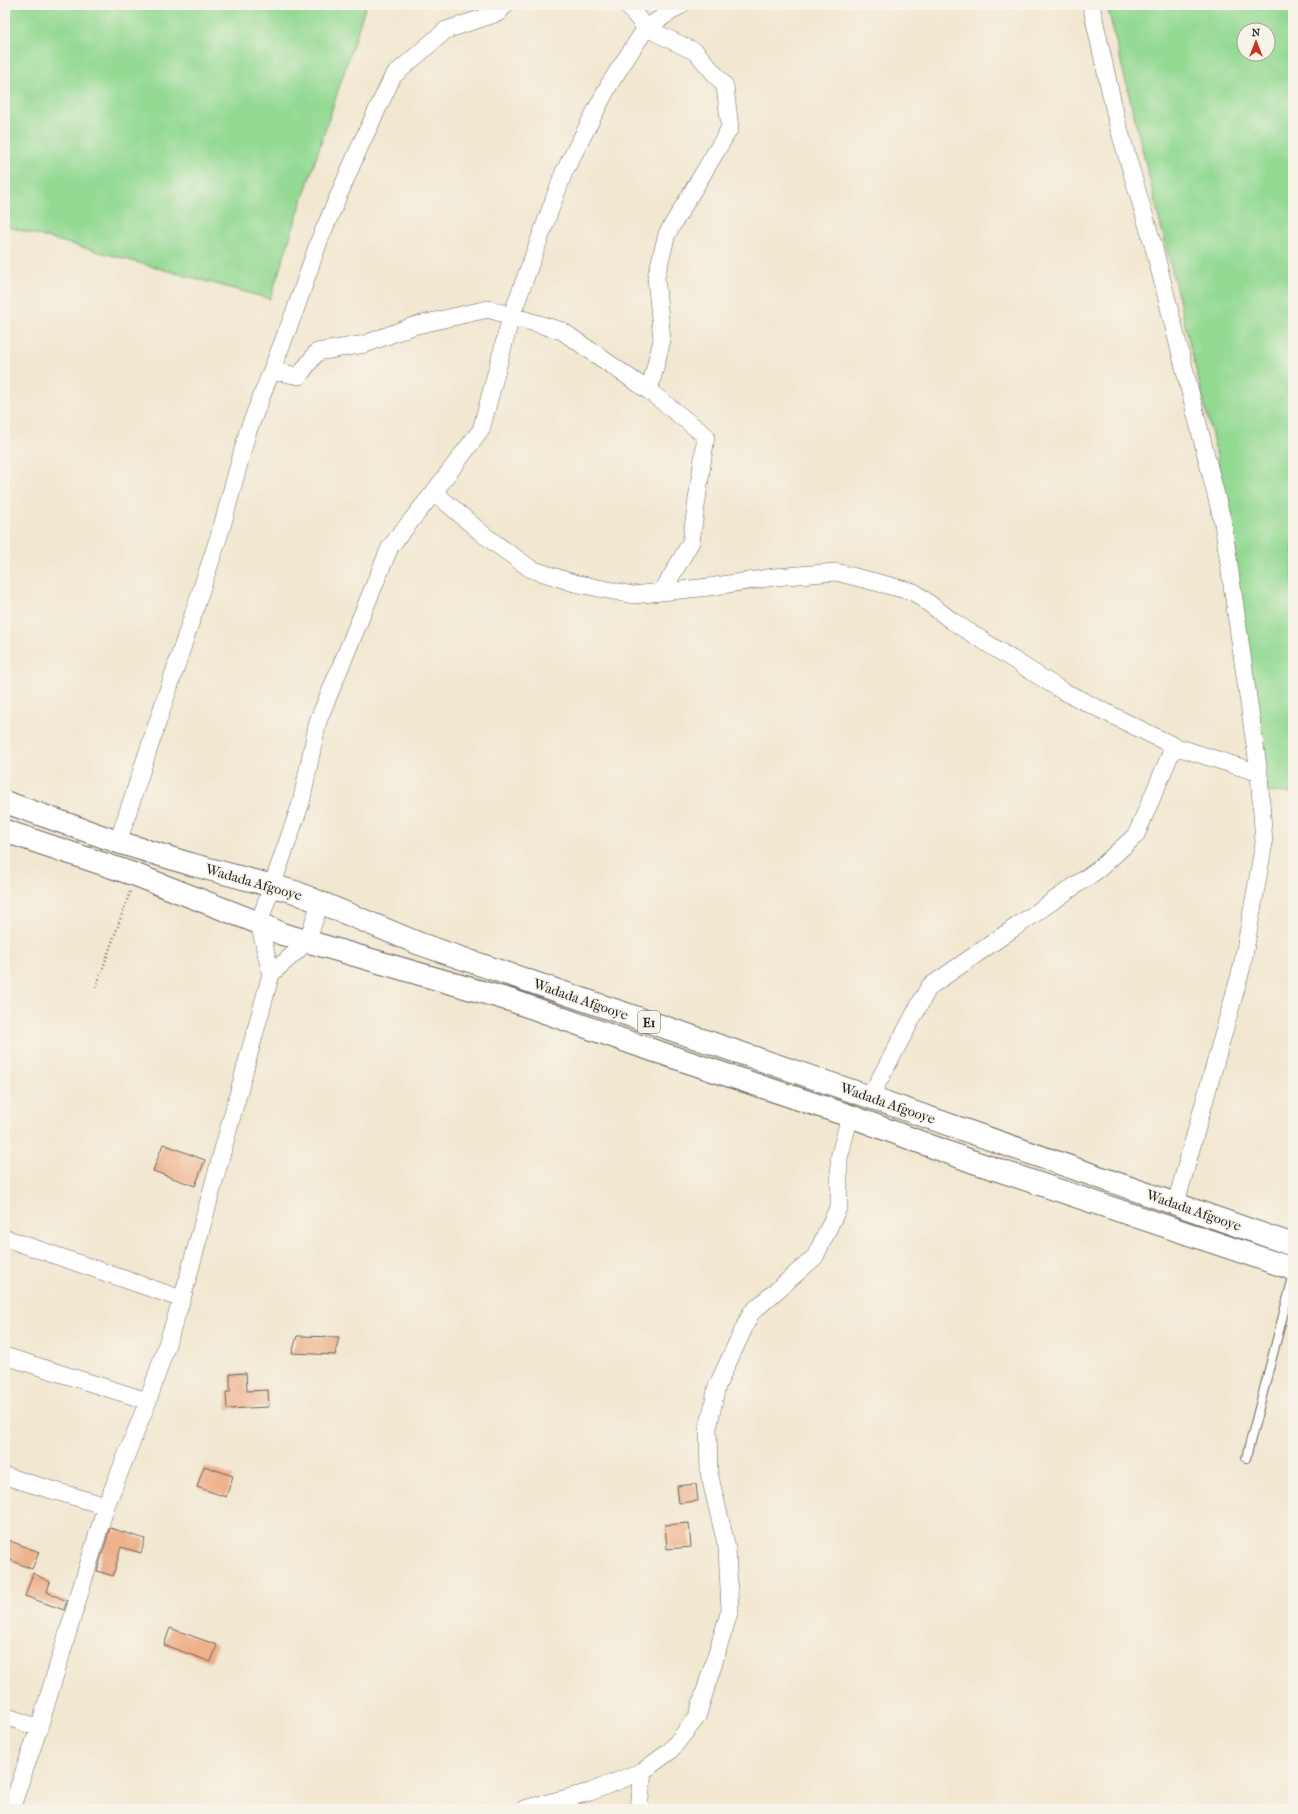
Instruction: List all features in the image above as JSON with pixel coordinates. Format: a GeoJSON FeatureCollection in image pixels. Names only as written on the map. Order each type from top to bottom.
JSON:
{"type":"FeatureCollection","features":[{"type":"Feature","properties":{"kind":"highway","name":"Wadada Afgooye"},"geometry":{"type":"LineString","coordinates":[[5,802],[118,842],[190,864],[295,892],[420,944],[870,1097],[1293,1245]]}},
{"type":"Feature","properties":{"kind":"highway","name":"Wadada Afgooye"},"geometry":{"type":"LineString","coordinates":[[5,830],[136,875],[259,923],[282,934],[513,1001],[640,1046],[850,1116],[971,1161],[1293,1269]]}},
{"type":"Feature","properties":{"kind":"street"},"geometry":{"type":"LineString","coordinates":[[118,842],[221,530],[248,431],[296,308],[319,241],[360,146],[393,76],[446,30],[498,13],[505,5]]}},
{"type":"Feature","properties":{"kind":"street"},"geometry":{"type":"LineString","coordinates":[[627,5],[646,28],[696,52],[725,86],[730,128],[667,234],[656,277],[662,340],[649,391]]}},
{"type":"Feature","properties":{"kind":"street"},"geometry":{"type":"LineString","coordinates":[[11,1809],[39,1728],[106,1506],[148,1401],[182,1299],[271,974],[259,923],[301,803],[318,721],[390,548],[481,430],[511,317],[564,172],[610,83],[646,28],[680,5]]}},
{"type":"Feature","properties":{"kind":"street"},"geometry":{"type":"LineString","coordinates":[[1091,5],[1117,122],[1154,248],[1223,523],[1259,774],[1264,843],[1242,967],[1176,1203]]}},
{"type":"Feature","properties":{"kind":"street"},"geometry":{"type":"LineString","coordinates":[[272,371],[299,376],[317,352],[365,344],[413,326],[488,309],[562,331],[649,391],[706,436],[691,542],[662,592]]}},
{"type":"Feature","properties":{"kind":"street"},"geometry":{"type":"LineString","coordinates":[[434,492],[484,535],[531,569],[574,583],[633,595],[774,577],[836,572],[914,592],[952,621],[1061,690],[1174,746],[1259,774]]}},
{"type":"Feature","properties":{"kind":"street"},"geometry":{"type":"LineString","coordinates":[[870,1097],[929,987],[1099,869],[1136,835],[1174,746]]}},
{"type":"Feature","properties":{"kind":"street"},"geometry":{"type":"LineString","coordinates":[[271,974],[306,942],[320,903]]}},
{"type":"Feature","properties":{"kind":"street"},"geometry":{"type":"LineString","coordinates":[[524,1809],[590,1792],[643,1771],[670,1751],[697,1717],[730,1610],[727,1548],[709,1473],[708,1429],[717,1386],[751,1313],[815,1257],[839,1206],[839,1158],[850,1116]]}},
{"type":"Feature","properties":{"kind":"street"},"geometry":{"type":"LineString","coordinates":[[5,1238],[182,1299]]}},
{"type":"Feature","properties":{"kind":"street"},"geometry":{"type":"LineString","coordinates":[[5,1356],[148,1401]]}},
{"type":"Feature","properties":{"kind":"street"},"geometry":{"type":"LineString","coordinates":[[5,1476],[106,1506]]}},
{"type":"Feature","properties":{"kind":"street"},"geometry":{"type":"LineString","coordinates":[[5,1716],[39,1728]]}},
{"type":"Feature","properties":{"kind":"street"},"geometry":{"type":"LineString","coordinates":[[639,1809],[643,1771]]}},
{"type":"Feature","properties":{"kind":"lane"},"geometry":{"type":"LineString","coordinates":[[1246,1458],[1293,1277]]}},
{"type":"Feature","properties":{"kind":"path"},"geometry":{"type":"LineString","coordinates":[[96,987],[136,875]]}},
{"type":"Feature","properties":{"kind":"green space"},"geometry":{"type":"Polygon","coordinates":[[[5,5],[366,5],[270,299],[5,226],[5,5]]]}},
{"type":"Feature","properties":{"kind":"green space"},"geometry":{"type":"Polygon","coordinates":[[[1107,5],[1293,5],[1293,793],[1265,792],[1217,456],[1107,5]]]}},
{"type":"Feature","properties":{"kind":"building"},"geometry":{"type":"Polygon","coordinates":[[[163,1144],[205,1160],[195,1186],[153,1171],[163,1144]]]}},
{"type":"Feature","properties":{"kind":"building"},"geometry":{"type":"Polygon","coordinates":[[[297,1336],[339,1337],[335,1355],[292,1353],[297,1336]]]}},
{"type":"Feature","properties":{"kind":"building"},"geometry":{"type":"Polygon","coordinates":[[[246,1373],[247,1391],[268,1390],[269,1407],[227,1409],[226,1392],[230,1392],[230,1374],[246,1373]]]}},
{"type":"Feature","properties":{"kind":"building"},"geometry":{"type":"Polygon","coordinates":[[[204,1466],[233,1476],[226,1497],[197,1487],[204,1466]]]}},
{"type":"Feature","properties":{"kind":"building"},"geometry":{"type":"Polygon","coordinates":[[[696,1484],[698,1501],[679,1503],[677,1486],[696,1484]]]}},
{"type":"Feature","properties":{"kind":"building"},"geometry":{"type":"Polygon","coordinates":[[[689,1523],[691,1547],[667,1549],[665,1525],[689,1523]]]}},
{"type":"Feature","properties":{"kind":"building"},"geometry":{"type":"Polygon","coordinates":[[[110,1528],[145,1539],[141,1553],[121,1547],[113,1576],[97,1571],[110,1528]]]}},
{"type":"Feature","properties":{"kind":"building"},"geometry":{"type":"Polygon","coordinates":[[[5,1539],[39,1552],[32,1569],[5,1558],[5,1539]]]}},
{"type":"Feature","properties":{"kind":"building"},"geometry":{"type":"Polygon","coordinates":[[[33,1573],[50,1582],[47,1592],[67,1601],[64,1610],[25,1596],[33,1573]]]}},
{"type":"Feature","properties":{"kind":"building"},"geometry":{"type":"Polygon","coordinates":[[[170,1628],[217,1645],[211,1662],[164,1645],[170,1628]]]}}]}
